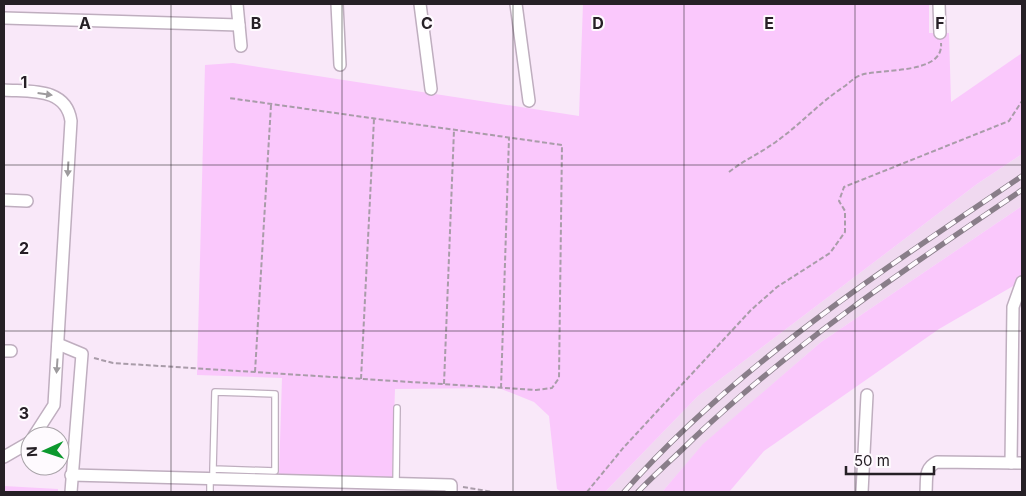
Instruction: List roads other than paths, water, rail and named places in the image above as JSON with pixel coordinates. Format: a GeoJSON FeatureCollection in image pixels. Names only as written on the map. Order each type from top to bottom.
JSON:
{"type":"FeatureCollection","features":[{"type":"Feature","properties":{"kind":"street"},"geometry":{"type":"LineString","coordinates":[[237,4],[241,46]]}},
{"type":"Feature","properties":{"kind":"street"},"geometry":{"type":"LineString","coordinates":[[337,4],[340,65]]}},
{"type":"Feature","properties":{"kind":"street"},"geometry":{"type":"LineString","coordinates":[[420,4],[430,89]]}},
{"type":"Feature","properties":{"kind":"street"},"geometry":{"type":"LineString","coordinates":[[516,4],[529,101]]}},
{"type":"Feature","properties":{"kind":"street"},"geometry":{"type":"LineString","coordinates":[[939,4],[940,33]]}},
{"type":"Feature","properties":{"kind":"street"},"geometry":{"type":"LineString","coordinates":[[4,18],[239,25]]}},
{"type":"Feature","properties":{"kind":"street"},"geometry":{"type":"LineString","coordinates":[[4,90],[50,94],[64,103],[70,114],[54,405],[40,426]]}},
{"type":"Feature","properties":{"kind":"street"},"geometry":{"type":"LineString","coordinates":[[4,200],[27,201]]}},
{"type":"Feature","properties":{"kind":"street"},"geometry":{"type":"LineString","coordinates":[[926,492],[927,471],[930,466],[937,462],[1017,463],[1018,307],[1019,287],[1022,282]]}},
{"type":"Feature","properties":{"kind":"street"},"geometry":{"type":"LineString","coordinates":[[58,344],[82,354],[71,492]]}},
{"type":"Feature","properties":{"kind":"street"},"geometry":{"type":"LineString","coordinates":[[862,492],[867,395]]}},
{"type":"Feature","properties":{"kind":"street"},"geometry":{"type":"LineString","coordinates":[[4,457],[20,448]]}},
{"type":"Feature","properties":{"kind":"street"},"geometry":{"type":"LineString","coordinates":[[71,475],[212,475],[396,484],[451,489]]}},
{"type":"Feature","properties":{"kind":"lane"},"geometry":{"type":"LineString","coordinates":[[210,492],[216,392],[275,394],[275,471],[212,475]]}},
{"type":"Feature","properties":{"kind":"lane"},"geometry":{"type":"LineString","coordinates":[[396,484],[397,408]]}},
{"type":"Feature","properties":{"kind":"railway"},"geometry":{"type":"LineString","coordinates":[[624,492],[714,402],[763,361],[864,284],[1022,176]]}},
{"type":"Feature","properties":{"kind":"railway"},"geometry":{"type":"LineString","coordinates":[[638,492],[731,404],[811,339],[894,278],[1022,190]]}}]}
